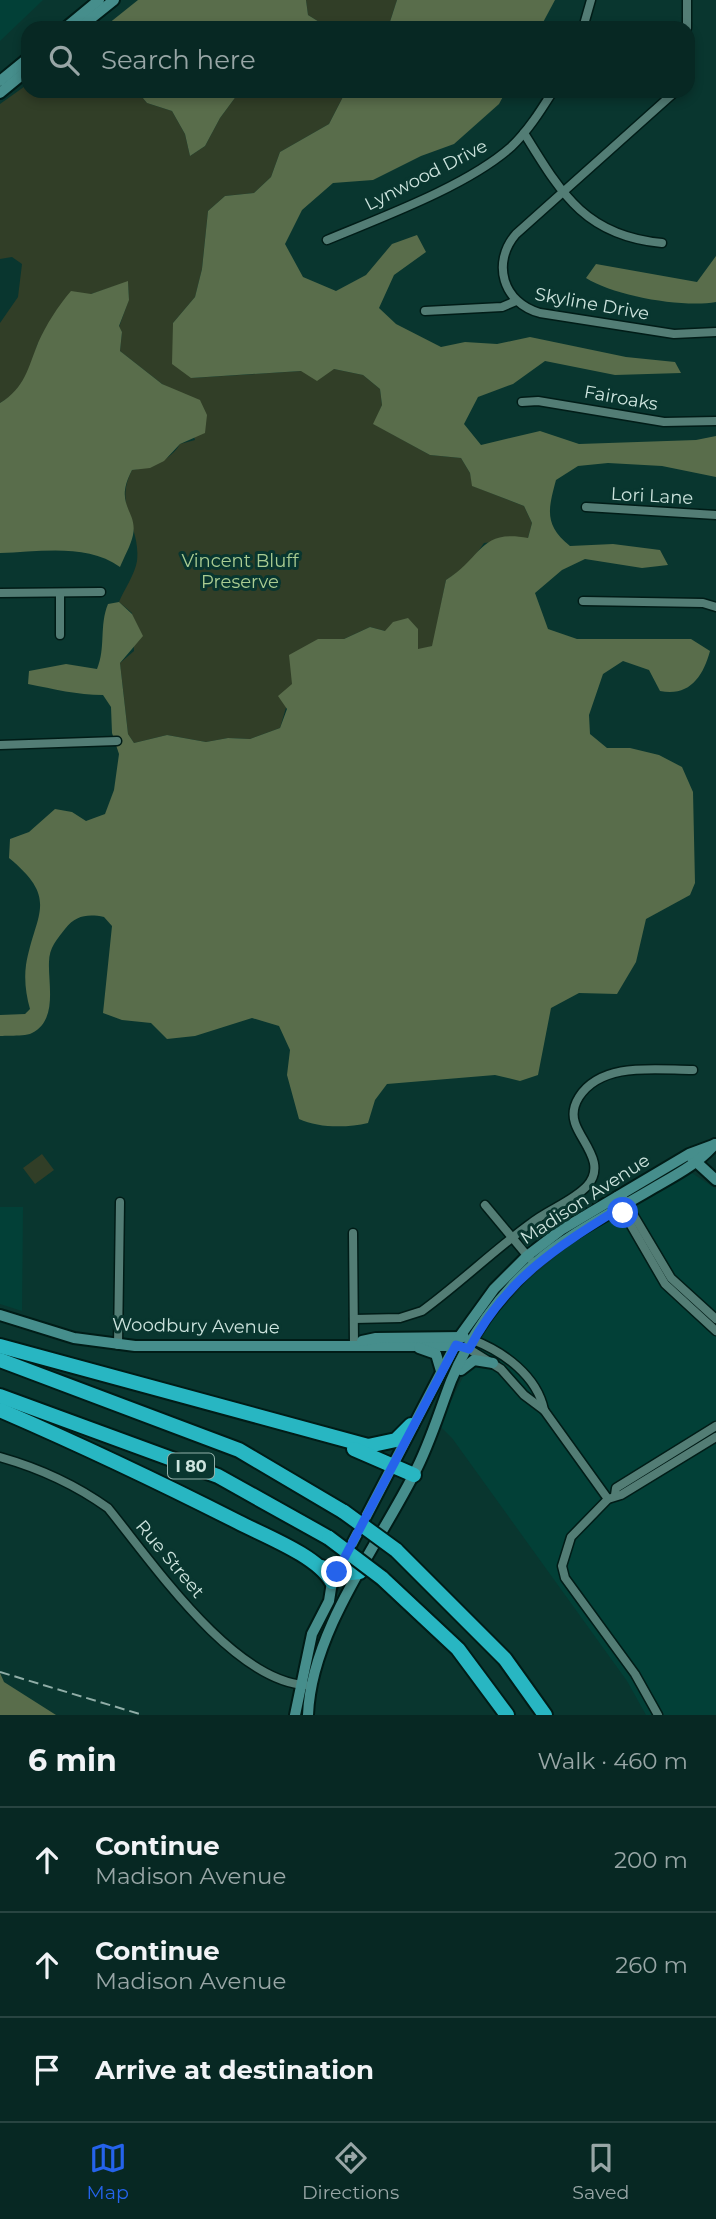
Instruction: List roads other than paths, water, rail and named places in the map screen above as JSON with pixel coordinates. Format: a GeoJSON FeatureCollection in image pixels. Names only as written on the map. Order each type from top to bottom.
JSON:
{"type":"FeatureCollection","features":[{"type":"Feature","properties":{"kind":"highway"},"geometry":{"type":"LineString","coordinates":[[0,1346],[368,1446],[381,1446],[396,1440],[411,1425]]}},
{"type":"Feature","properties":{"kind":"highway","name":"I 80"},"geometry":{"type":"LineString","coordinates":[[0,1360],[239,1450],[344,1512],[396,1549],[505,1659],[545,1715]]}},
{"type":"Feature","properties":{"kind":"highway","name":"I 80"},"geometry":{"type":"LineString","coordinates":[[0,1396],[218,1476],[329,1538],[382,1578],[458,1649],[507,1715]]}},
{"type":"Feature","properties":{"kind":"highway"},"geometry":{"type":"LineString","coordinates":[[0,1410],[108,1456],[287,1547],[335,1577],[360,1572]]}},
{"type":"Feature","properties":{"kind":"highway"},"geometry":{"type":"LineString","coordinates":[[327,1437],[414,1475]]}},
{"type":"Feature","properties":{"kind":"main road"},"geometry":{"type":"LineString","coordinates":[[74,21],[99,0]]}},
{"type":"Feature","properties":{"kind":"main road"},"geometry":{"type":"LineString","coordinates":[[88,21],[114,0]]}},
{"type":"Feature","properties":{"kind":"main road"},"geometry":{"type":"LineString","coordinates":[[0,81],[21,64]]}},
{"type":"Feature","properties":{"kind":"main road"},"geometry":{"type":"LineString","coordinates":[[0,93],[21,76]]}},
{"type":"Feature","properties":{"kind":"main road","name":"Madison Avenue"},"geometry":{"type":"LineString","coordinates":[[295,1715],[340,1606],[414,1475],[452,1379],[471,1344],[502,1298],[531,1260],[623,1207],[715,1144]]}},
{"type":"Feature","properties":{"kind":"main road"},"geometry":{"type":"LineString","coordinates":[[692,1158],[716,1180]]}},
{"type":"Feature","properties":{"kind":"main road","name":"Madison Avenue"},"geometry":{"type":"LineString","coordinates":[[308,1715],[306,1685],[312,1634],[330,1601],[335,1577],[411,1425],[458,1340],[494,1289],[531,1260],[561,1230],[617,1196],[692,1158]]}},
{"type":"Feature","properties":{"kind":"main road","name":"Woodbury Avenue"},"geometry":{"type":"LineString","coordinates":[[0,1315],[74,1338],[118,1345],[406,1345],[458,1340]]}},
{"type":"Feature","properties":{"kind":"main road","name":"Woodbury Avenue"},"geometry":{"type":"LineString","coordinates":[[354,1344],[376,1338],[458,1340],[471,1344]]}},
{"type":"Feature","properties":{"kind":"main road"},"geometry":{"type":"LineString","coordinates":[[406,1345],[436,1354],[441,1362],[441,1374]]}},
{"type":"Feature","properties":{"kind":"main road"},"geometry":{"type":"LineString","coordinates":[[452,1379],[474,1360],[493,1363]]}},
{"type":"Feature","properties":{"kind":"street"},"geometry":{"type":"LineString","coordinates":[[585,21],[591,0]]}},
{"type":"Feature","properties":{"kind":"street"},"geometry":{"type":"LineString","coordinates":[[687,0],[687,21]]}},
{"type":"Feature","properties":{"kind":"street","name":"Lynwood Drive"},"geometry":{"type":"LineString","coordinates":[[327,240],[462,179],[502,154],[524,133],[548,98]]}},
{"type":"Feature","properties":{"kind":"street","name":"Skyline Drive"},"geometry":{"type":"LineString","coordinates":[[668,98],[516,234],[506,247],[502,275],[516,301],[540,313],[650,331],[691,334],[716,332]]}},
{"type":"Feature","properties":{"kind":"street"},"geometry":{"type":"LineString","coordinates":[[524,133],[561,192],[600,226],[629,239],[662,243]]}},
{"type":"Feature","properties":{"kind":"street"},"geometry":{"type":"LineString","coordinates":[[425,311],[502,307],[516,301]]}},
{"type":"Feature","properties":{"kind":"street","name":"Fairoaks"},"geometry":{"type":"LineString","coordinates":[[522,402],[538,401],[664,422],[716,421]]}},
{"type":"Feature","properties":{"kind":"street","name":"Lori Lane"},"geometry":{"type":"LineString","coordinates":[[586,507],[716,515]]}},
{"type":"Feature","properties":{"kind":"street"},"geometry":{"type":"LineString","coordinates":[[0,593],[101,592]]}},
{"type":"Feature","properties":{"kind":"street"},"geometry":{"type":"LineString","coordinates":[[60,593],[60,635]]}},
{"type":"Feature","properties":{"kind":"street"},"geometry":{"type":"LineString","coordinates":[[583,601],[703,603],[716,607]]}},
{"type":"Feature","properties":{"kind":"street"},"geometry":{"type":"LineString","coordinates":[[0,745],[117,741]]}},
{"type":"Feature","properties":{"kind":"street"},"geometry":{"type":"LineString","coordinates":[[354,1319],[400,1318],[416,1314],[512,1237],[581,1191],[592,1180],[593,1158],[573,1116],[582,1093],[600,1079],[618,1072],[693,1070]]}},
{"type":"Feature","properties":{"kind":"street"},"geometry":{"type":"LineString","coordinates":[[617,1196],[665,1284],[716,1331]]}},
{"type":"Feature","properties":{"kind":"street"},"geometry":{"type":"LineString","coordinates":[[118,1345],[120,1202]]}},
{"type":"Feature","properties":{"kind":"street"},"geometry":{"type":"LineString","coordinates":[[485,1205],[531,1260]]}},
{"type":"Feature","properties":{"kind":"street"},"geometry":{"type":"LineString","coordinates":[[623,1207],[671,1278],[716,1319]]}},
{"type":"Feature","properties":{"kind":"street"},"geometry":{"type":"LineString","coordinates":[[353,1233],[354,1344]]}},
{"type":"Feature","properties":{"kind":"street"},"geometry":{"type":"LineString","coordinates":[[471,1344],[509,1375],[524,1395],[544,1409],[612,1497]]}},
{"type":"Feature","properties":{"kind":"street"},"geometry":{"type":"LineString","coordinates":[[471,1344],[500,1353],[521,1371],[542,1396],[544,1409]]}},
{"type":"Feature","properties":{"kind":"street"},"geometry":{"type":"LineString","coordinates":[[658,1715],[635,1674],[563,1572],[567,1544],[612,1497],[616,1488],[716,1426]]}},
{"type":"Feature","properties":{"kind":"street"},"geometry":{"type":"LineString","coordinates":[[612,1497],[621,1495],[716,1437]]}},
{"type":"Feature","properties":{"kind":"street","name":"Rue Street"},"geometry":{"type":"LineString","coordinates":[[0,1457],[53,1476],[108,1508],[214,1634],[272,1676],[306,1685]]}},
{"type":"Feature","properties":{"kind":"railway"},"geometry":{"type":"LineString","coordinates":[[0,1672],[143,1715]]}},
{"type":"Feature","properties":{"kind":"park label","name":"Vincent Bluff Preserve"},"geometry":{"type":"Point","coordinates":[240,571]}}]}
